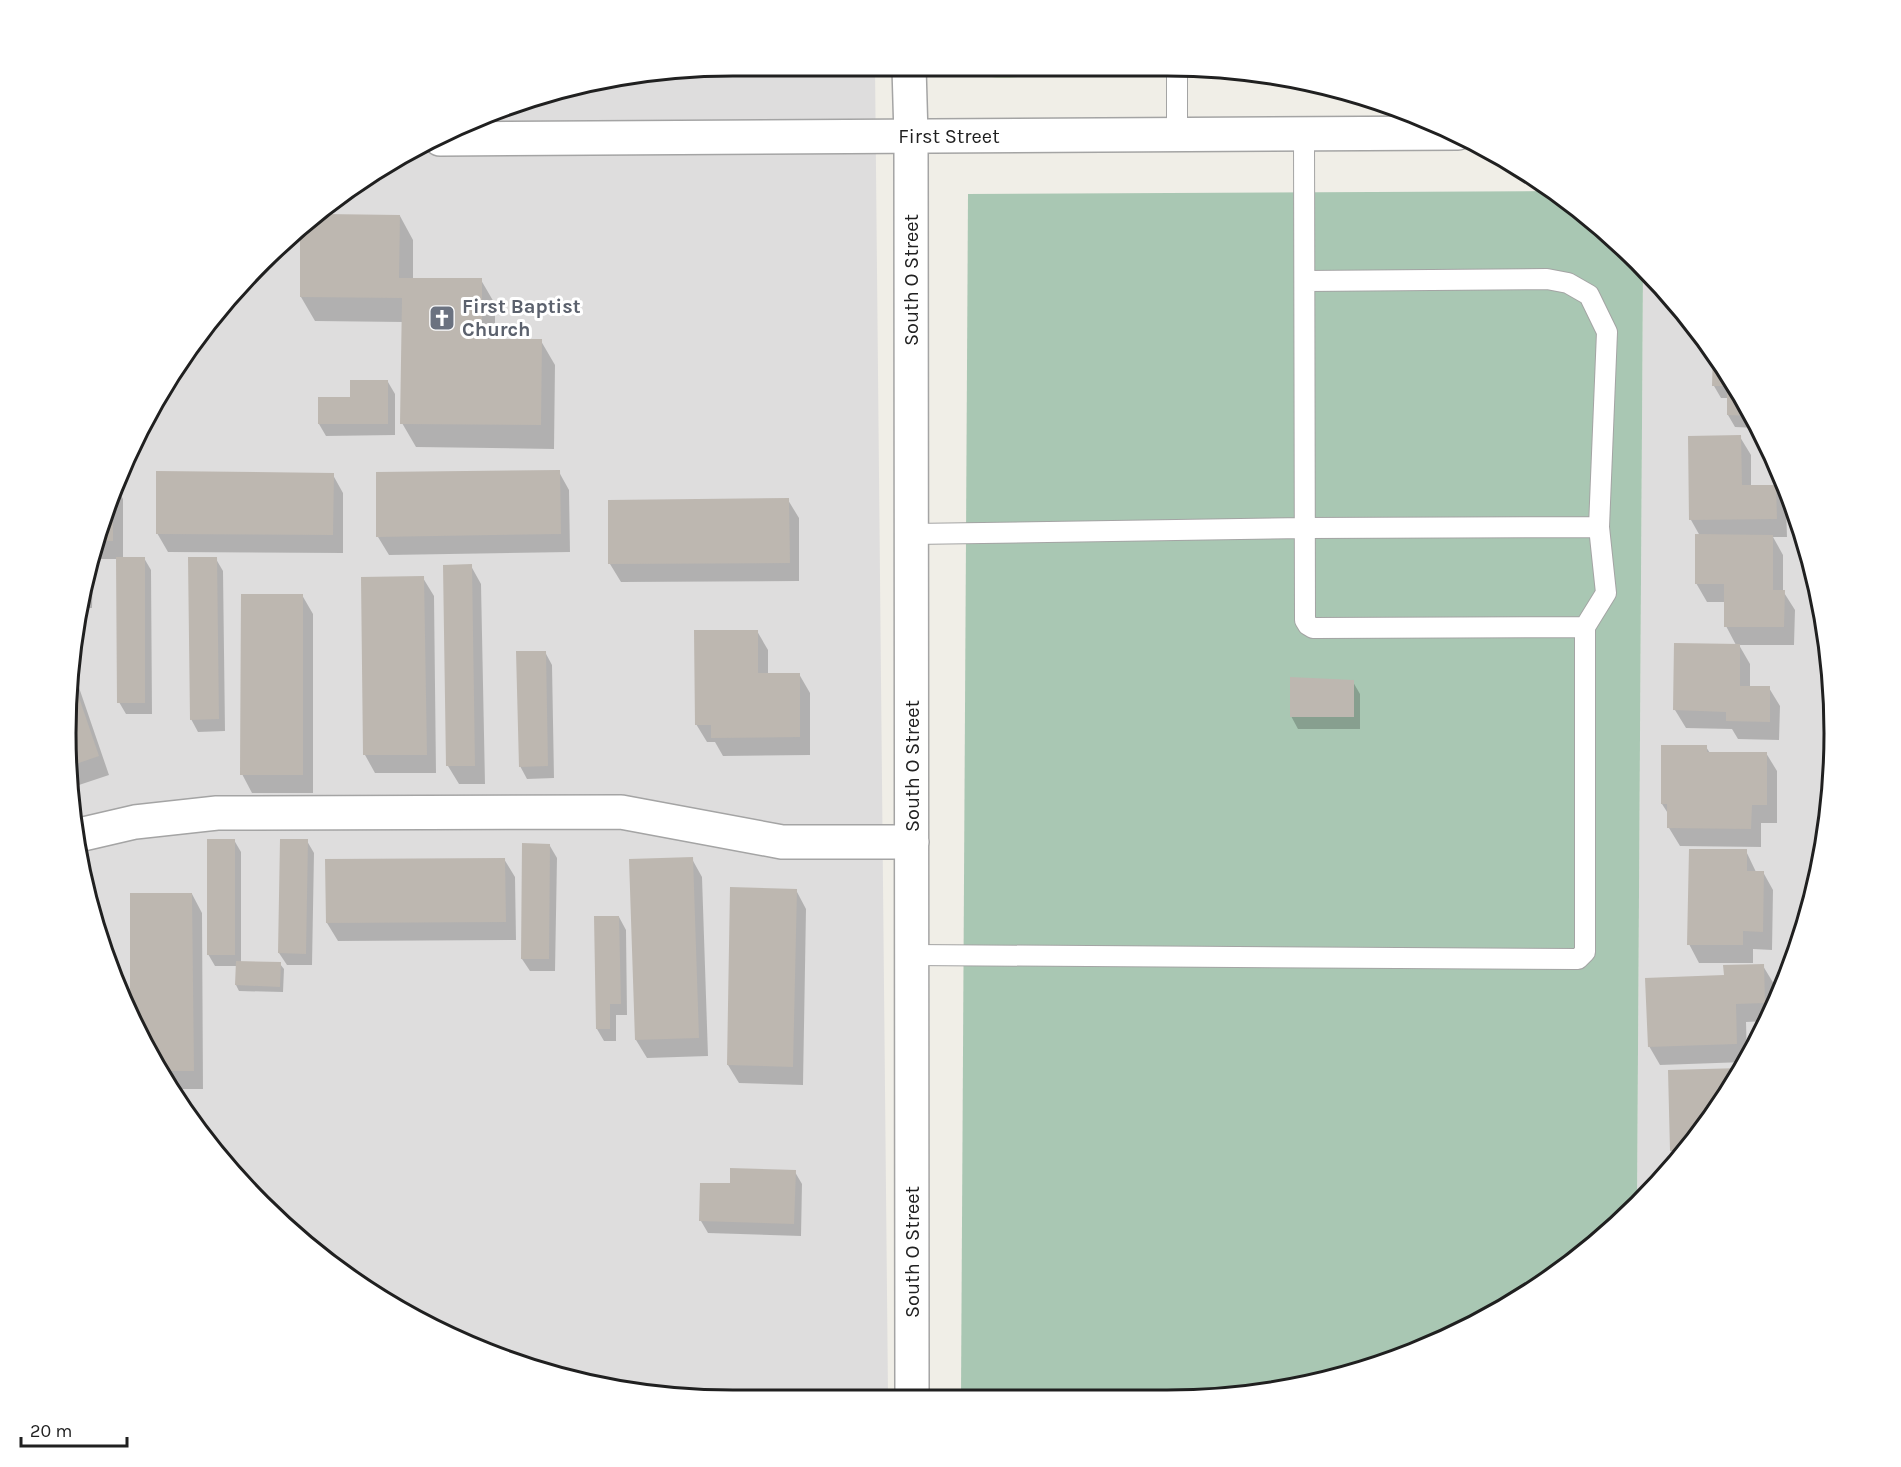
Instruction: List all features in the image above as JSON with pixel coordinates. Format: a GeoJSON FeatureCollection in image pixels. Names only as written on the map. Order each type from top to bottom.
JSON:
{"type":"FeatureCollection","features":[{"type":"Feature","properties":{"kind":"street","name":"South O Street"},"geometry":{"type":"LineString","coordinates":[[909,76],[912,1390]]}},
{"type":"Feature","properties":{"kind":"street","name":"First Street"},"geometry":{"type":"LineString","coordinates":[[455,139],[1433,133]]}},
{"type":"Feature","properties":{"kind":"street"},"geometry":{"type":"LineString","coordinates":[[85,835],[135,822],[217,813],[621,812],[782,842],[912,842]]}},
{"type":"Feature","properties":{"kind":"lane"},"geometry":{"type":"LineString","coordinates":[[1177,76],[1177,135]]}},
{"type":"Feature","properties":{"kind":"lane"},"geometry":{"type":"LineString","coordinates":[[1304,134],[1305,620],[1314,628],[1586,627]]}},
{"type":"Feature","properties":{"kind":"lane"},"geometry":{"type":"LineString","coordinates":[[912,955],[1578,959],[1585,952],[1586,627],[1606,593],[1599,527],[1607,332],[1589,295],[1568,283],[1547,279],[1305,280]]}},
{"type":"Feature","properties":{"kind":"lane"},"geometry":{"type":"LineString","coordinates":[[912,534],[1305,528],[1599,527]]}},
{"type":"Feature","properties":{"kind":"shaded area"},"geometry":{"type":"Polygon","coordinates":[[[875,76],[888,1390],[691,1389],[605,1378],[522,1356],[482,1340],[443,1323],[368,1280],[300,1227],[269,1198],[240,1167],[187,1099],[144,1024],[127,985],[111,945],[89,862],[82,819],[76,734],[82,648],[89,605],[111,522],[127,482],[144,443],[187,368],[240,300],[269,269],[300,240],[368,187],[443,144],[482,127],[522,111],[605,89],[691,78],[875,76]]]}},
{"type":"Feature","properties":{"kind":"shaded area"},"geometry":{"type":"Polygon","coordinates":[[[1643,281],[1689,334],[1714,368],[1757,443],[1790,522],[1812,605],[1819,648],[1824,734],[1819,819],[1812,862],[1790,945],[1774,985],[1757,1024],[1714,1099],[1689,1133],[1637,1193],[1643,281]]]}},
{"type":"Feature","properties":{"kind":"green space"},"geometry":{"type":"Polygon","coordinates":[[[985,76],[1038,76],[1000,78],[985,76]]]}},
{"type":"Feature","properties":{"kind":"green space"},"geometry":{"type":"Polygon","coordinates":[[[1069,76],[1134,76],[1069,77],[1069,76]]]}},
{"type":"Feature","properties":{"kind":"green space"},"geometry":{"type":"Polygon","coordinates":[[[1539,191],[1601,240],[1643,281],[1637,1193],[1601,1227],[1533,1280],[1458,1323],[1379,1356],[1296,1378],[1210,1389],[961,1390],[968,194],[1539,191]]]}},
{"type":"Feature","properties":{"kind":"building","name":"First Baptist Church"},"geometry":{"type":"Polygon","coordinates":[[[331,214],[400,215],[399,278],[482,278],[482,339],[542,339],[541,425],[400,424],[402,298],[300,297],[300,240],[331,214]]]}},
{"type":"Feature","properties":{"kind":"building"},"geometry":{"type":"Polygon","coordinates":[[[1713,366],[1725,386],[1712,386],[1713,366]]]}},
{"type":"Feature","properties":{"kind":"building"},"geometry":{"type":"Polygon","coordinates":[[[350,380],[388,380],[388,424],[318,424],[318,397],[350,397],[350,380]]]}},
{"type":"Feature","properties":{"kind":"building"},"geometry":{"type":"Polygon","coordinates":[[[1727,390],[1742,416],[1727,415],[1727,390]]]}},
{"type":"Feature","properties":{"kind":"building"},"geometry":{"type":"Polygon","coordinates":[[[1741,435],[1742,485],[1775,485],[1777,519],[1689,520],[1688,436],[1741,435]]]}},
{"type":"Feature","properties":{"kind":"building"},"geometry":{"type":"Polygon","coordinates":[[[560,470],[561,534],[376,537],[376,472],[560,470]]]}},
{"type":"Feature","properties":{"kind":"building"},"geometry":{"type":"Polygon","coordinates":[[[156,471],[334,473],[333,535],[156,534],[156,471]]]}},
{"type":"Feature","properties":{"kind":"building"},"geometry":{"type":"Polygon","coordinates":[[[789,498],[790,563],[608,564],[608,500],[789,498]]]}},
{"type":"Feature","properties":{"kind":"building"},"geometry":{"type":"Polygon","coordinates":[[[113,517],[113,541],[105,541],[113,517]]]}},
{"type":"Feature","properties":{"kind":"building"},"geometry":{"type":"Polygon","coordinates":[[[1695,534],[1773,535],[1773,590],[1785,590],[1784,627],[1724,627],[1724,584],[1695,584],[1695,534]]]}},
{"type":"Feature","properties":{"kind":"building"},"geometry":{"type":"Polygon","coordinates":[[[116,557],[145,557],[145,703],[117,703],[116,557]]]}},
{"type":"Feature","properties":{"kind":"building"},"geometry":{"type":"Polygon","coordinates":[[[188,557],[217,557],[219,719],[190,720],[188,557]]]}},
{"type":"Feature","properties":{"kind":"building"},"geometry":{"type":"Polygon","coordinates":[[[472,564],[475,766],[446,766],[443,565],[472,564]]]}},
{"type":"Feature","properties":{"kind":"building"},"geometry":{"type":"Polygon","coordinates":[[[424,576],[427,755],[363,755],[361,577],[424,576]]]}},
{"type":"Feature","properties":{"kind":"building"},"geometry":{"type":"Polygon","coordinates":[[[241,594],[303,594],[303,775],[240,775],[241,594]]]}},
{"type":"Feature","properties":{"kind":"building"},"geometry":{"type":"Polygon","coordinates":[[[694,630],[758,630],[758,673],[800,673],[800,737],[711,738],[711,725],[695,725],[694,630]]]}},
{"type":"Feature","properties":{"kind":"building"},"geometry":{"type":"Polygon","coordinates":[[[1674,643],[1740,644],[1740,686],[1770,686],[1770,722],[1726,721],[1726,712],[1673,710],[1674,643]]]}},
{"type":"Feature","properties":{"kind":"building"},"geometry":{"type":"Polygon","coordinates":[[[516,651],[546,651],[548,766],[519,767],[516,651]]]}},
{"type":"Feature","properties":{"kind":"building"},"geometry":{"type":"Polygon","coordinates":[[[1290,677],[1354,680],[1354,717],[1290,717],[1290,677]]]}},
{"type":"Feature","properties":{"kind":"building"},"geometry":{"type":"Polygon","coordinates":[[[78,694],[99,756],[77,763],[78,694]]]}},
{"type":"Feature","properties":{"kind":"building"},"geometry":{"type":"Polygon","coordinates":[[[1661,745],[1707,745],[1707,752],[1767,752],[1767,805],[1752,805],[1751,829],[1667,828],[1667,804],[1661,804],[1661,745]]]}},
{"type":"Feature","properties":{"kind":"building"},"geometry":{"type":"Polygon","coordinates":[[[207,839],[235,839],[235,955],[207,955],[207,839]]]}},
{"type":"Feature","properties":{"kind":"building"},"geometry":{"type":"Polygon","coordinates":[[[280,839],[308,839],[306,954],[278,953],[280,839]]]}},
{"type":"Feature","properties":{"kind":"building"},"geometry":{"type":"Polygon","coordinates":[[[522,843],[550,844],[549,959],[521,959],[522,843]]]}},
{"type":"Feature","properties":{"kind":"building"},"geometry":{"type":"Polygon","coordinates":[[[1689,849],[1747,849],[1747,871],[1764,871],[1763,932],[1743,931],[1743,945],[1687,945],[1689,849]]]}},
{"type":"Feature","properties":{"kind":"building"},"geometry":{"type":"Polygon","coordinates":[[[693,857],[699,1038],[635,1040],[629,859],[693,857]]]}},
{"type":"Feature","properties":{"kind":"building"},"geometry":{"type":"Polygon","coordinates":[[[505,858],[506,922],[326,923],[325,859],[505,858]]]}},
{"type":"Feature","properties":{"kind":"building"},"geometry":{"type":"Polygon","coordinates":[[[730,887],[797,889],[793,1067],[727,1065],[730,887]]]}},
{"type":"Feature","properties":{"kind":"building"},"geometry":{"type":"Polygon","coordinates":[[[130,893],[192,893],[194,1071],[170,1071],[144,1024],[130,992],[130,893]]]}},
{"type":"Feature","properties":{"kind":"building"},"geometry":{"type":"Polygon","coordinates":[[[594,916],[619,916],[621,1004],[610,1004],[610,1029],[596,1029],[594,916]]]}},
{"type":"Feature","properties":{"kind":"building"},"geometry":{"type":"Polygon","coordinates":[[[236,961],[281,962],[280,987],[235,985],[236,961]]]}},
{"type":"Feature","properties":{"kind":"building"},"geometry":{"type":"Polygon","coordinates":[[[1764,964],[1765,1003],[1736,1004],[1737,1044],[1648,1047],[1645,978],[1724,975],[1723,965],[1764,964]]]}},
{"type":"Feature","properties":{"kind":"building"},"geometry":{"type":"Polygon","coordinates":[[[1732,1068],[1714,1099],[1674,1151],[1670,1151],[1668,1070],[1732,1068]]]}},
{"type":"Feature","properties":{"kind":"building"},"geometry":{"type":"Polygon","coordinates":[[[730,1168],[796,1170],[794,1224],[699,1221],[700,1183],[730,1183],[730,1168]]]}},
{"type":"Feature","properties":{"kind":"place","name":"First Baptist Church"},"geometry":{"type":"Point","coordinates":[442,318]}}]}
